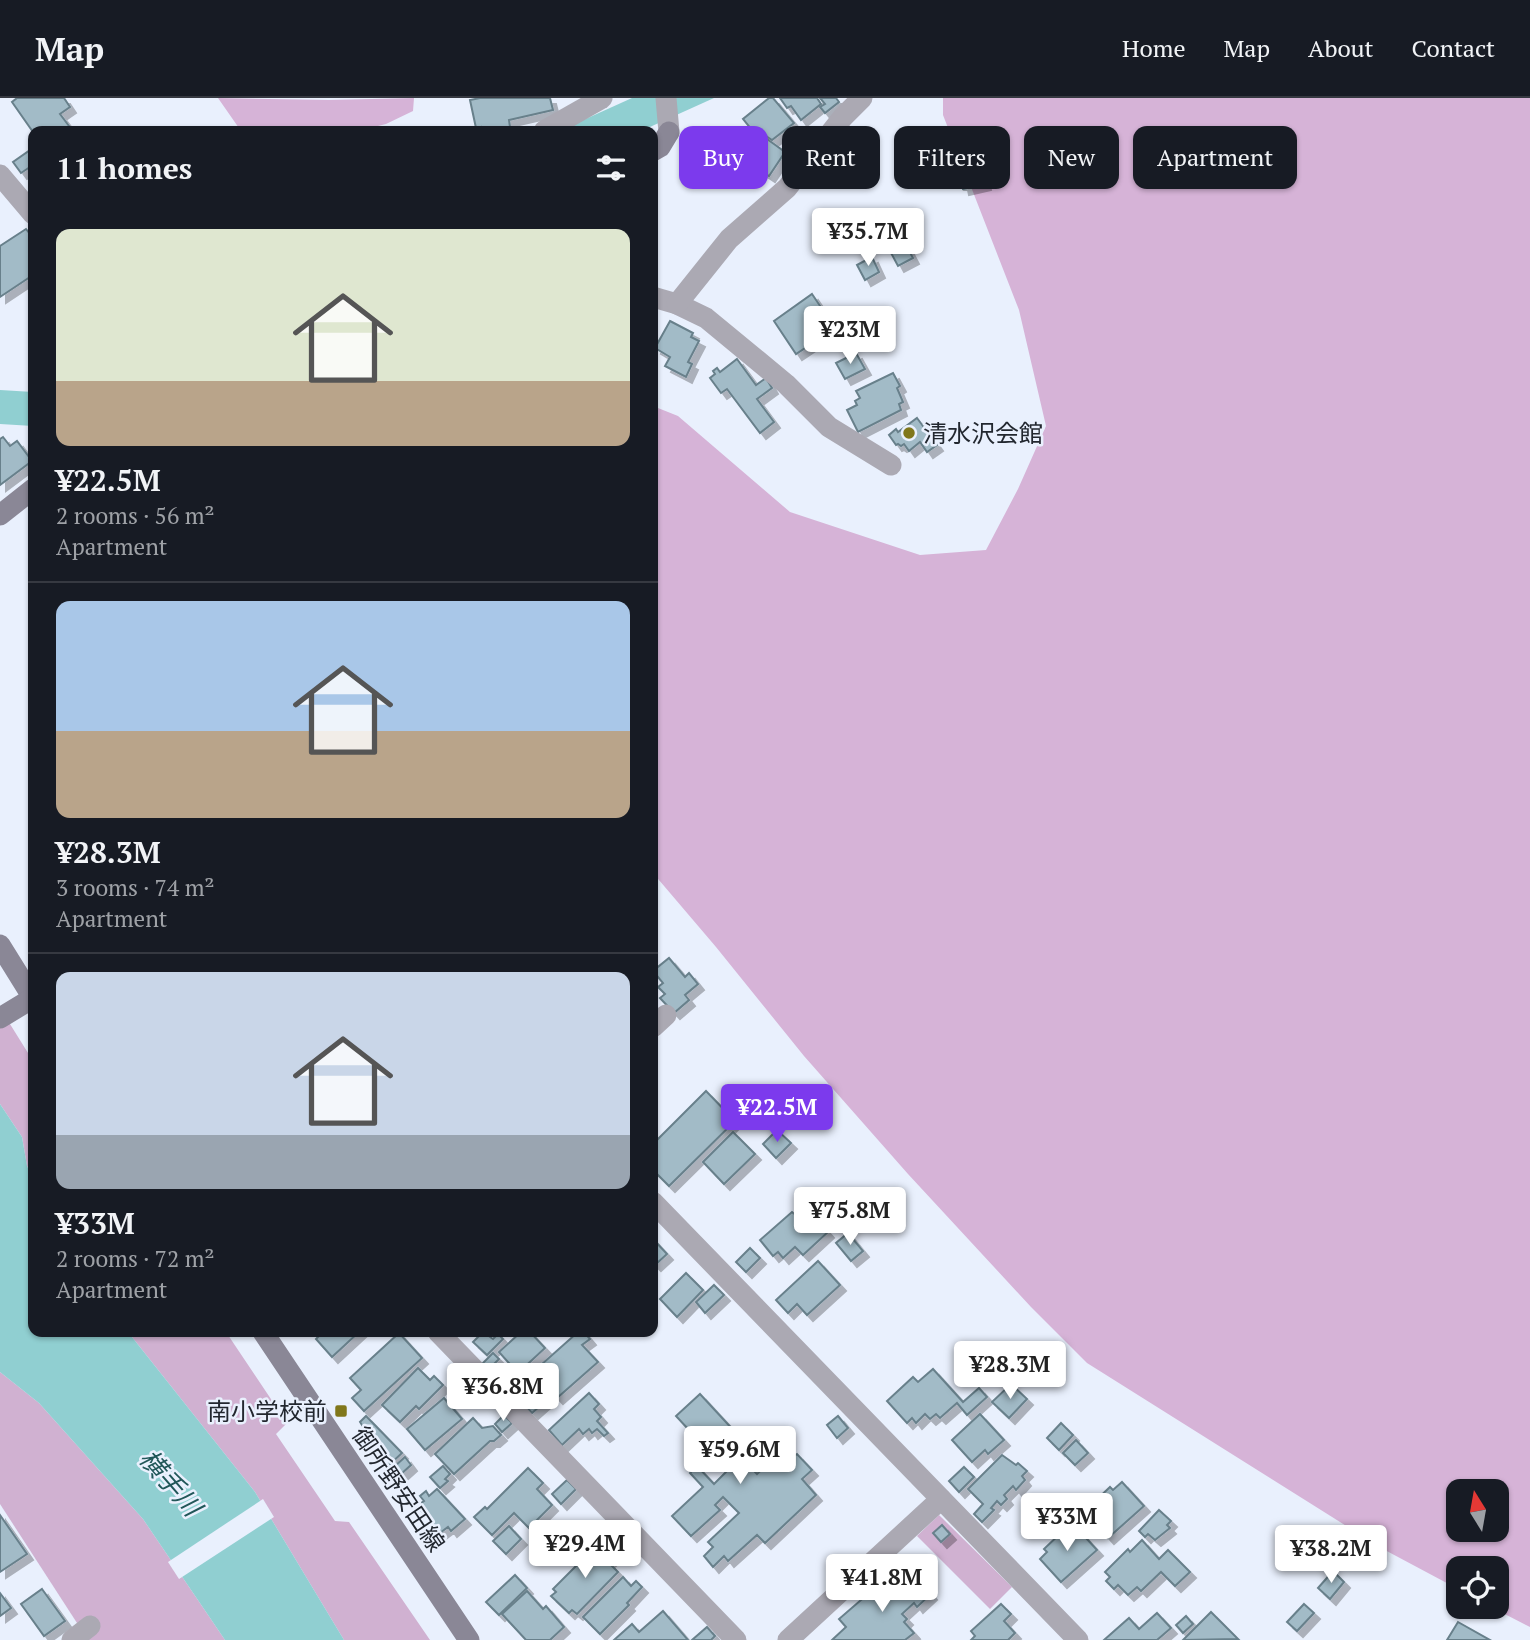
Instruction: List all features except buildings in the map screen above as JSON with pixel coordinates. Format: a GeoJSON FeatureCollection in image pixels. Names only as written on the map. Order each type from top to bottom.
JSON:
{"type":"FeatureCollection","features":[{"type":"Feature","properties":{"kind":"main road"},"geometry":{"type":"LineString","coordinates":[[658,147],[669,132]]}},
{"type":"Feature","properties":{"kind":"main road"},"geometry":{"type":"LineString","coordinates":[[0,514],[28,493]]}},
{"type":"Feature","properties":{"kind":"main road"},"geometry":{"type":"LineString","coordinates":[[0,945],[28,990]]}},
{"type":"Feature","properties":{"kind":"main road"},"geometry":{"type":"LineString","coordinates":[[0,1018],[28,1001]]}},
{"type":"Feature","properties":{"kind":"main road","name":"御所野安田線"},"geometry":{"type":"LineString","coordinates":[[266,1337],[469,1640]]}},
{"type":"Feature","properties":{"kind":"street"},"geometry":{"type":"LineString","coordinates":[[553,126],[602,98]]}},
{"type":"Feature","properties":{"kind":"street"},"geometry":{"type":"LineString","coordinates":[[666,98],[669,132]]}},
{"type":"Feature","properties":{"kind":"street"},"geometry":{"type":"LineString","coordinates":[[677,304],[729,239],[787,188],[843,117],[862,98]]}},
{"type":"Feature","properties":{"kind":"street"},"geometry":{"type":"LineString","coordinates":[[0,175],[28,208]]}},
{"type":"Feature","properties":{"kind":"street"},"geometry":{"type":"LineString","coordinates":[[658,298],[677,304],[705,318],[786,384],[829,427],[891,466]]}},
{"type":"Feature","properties":{"kind":"street"},"geometry":{"type":"LineString","coordinates":[[658,1207],[1078,1640]]}},
{"type":"Feature","properties":{"kind":"street"},"geometry":{"type":"LineString","coordinates":[[444,1337],[736,1640]]}},
{"type":"Feature","properties":{"kind":"street"},"geometry":{"type":"LineString","coordinates":[[788,1640],[941,1499]]}},
{"type":"Feature","properties":{"kind":"street"},"geometry":{"type":"LineString","coordinates":[[72,1640],[90,1626]]}},
{"type":"Feature","properties":{"kind":"shaded area"},"geometry":{"type":"Polygon","coordinates":[[[218,98],[414,98],[413,111],[378,126],[238,126],[218,98]]]}},
{"type":"Feature","properties":{"kind":"shaded area"},"geometry":{"type":"Polygon","coordinates":[[[943,98],[1530,98],[1530,1627],[1509,1616],[1509,1556],[1446,1556],[1446,1583],[1383,1549],[1087,1363],[1031,1307],[908,1174],[804,1056],[658,879],[658,408],[678,416],[790,512],[920,555],[986,550],[1018,489],[1046,426],[1019,310],[972,189],[1010,189],[1010,126],[947,126],[943,115],[943,98]]]}},
{"type":"Feature","properties":{"kind":"shaded area"},"geometry":{"type":"Polygon","coordinates":[[[0,1008],[28,1053],[28,1168],[22,1137],[0,1104],[0,1008]]]}},
{"type":"Feature","properties":{"kind":"shaded area"},"geometry":{"type":"Polygon","coordinates":[[[132,1337],[229,1337],[285,1420],[286,1424],[276,1434],[335,1521],[349,1522],[430,1640],[344,1640],[255,1492],[132,1337]]]}},
{"type":"Feature","properties":{"kind":"shaded area"},"geometry":{"type":"Polygon","coordinates":[[[0,1372],[39,1403],[143,1519],[225,1640],[88,1640],[0,1504],[0,1372]]]}},
{"type":"Feature","properties":{"kind":"shaded area"},"geometry":{"type":"Polygon","coordinates":[[[939,1515],[1012,1587],[990,1609],[917,1536],[939,1515]]]}},
{"type":"Feature","properties":{"kind":"water"},"geometry":{"type":"Polygon","coordinates":[[[632,98],[714,98],[652,126],[570,126],[632,98]]]}},
{"type":"Feature","properties":{"kind":"water"},"geometry":{"type":"Polygon","coordinates":[[[0,390],[28,392],[28,426],[0,424],[0,390]]]}},
{"type":"Feature","properties":{"kind":"water","name":"横手川"},"geometry":{"type":"Polygon","coordinates":[[[0,1104],[22,1137],[28,1168],[28,1337],[132,1337],[255,1492],[344,1640],[225,1640],[143,1519],[39,1403],[0,1372],[0,1104]]]}},
{"type":"Feature","properties":{"kind":"pier"},"geometry":{"type":"Polygon","coordinates":[[[263,1499],[274,1517],[179,1579],[168,1562],[263,1499]]]}},
{"type":"Feature","properties":{"kind":"place","name":"清水沢会館"},"geometry":{"type":"Point","coordinates":[909,433]}},
{"type":"Feature","properties":{"kind":"place","name":"南小学校前"},"geometry":{"type":"Point","coordinates":[341,1411]}}]}
